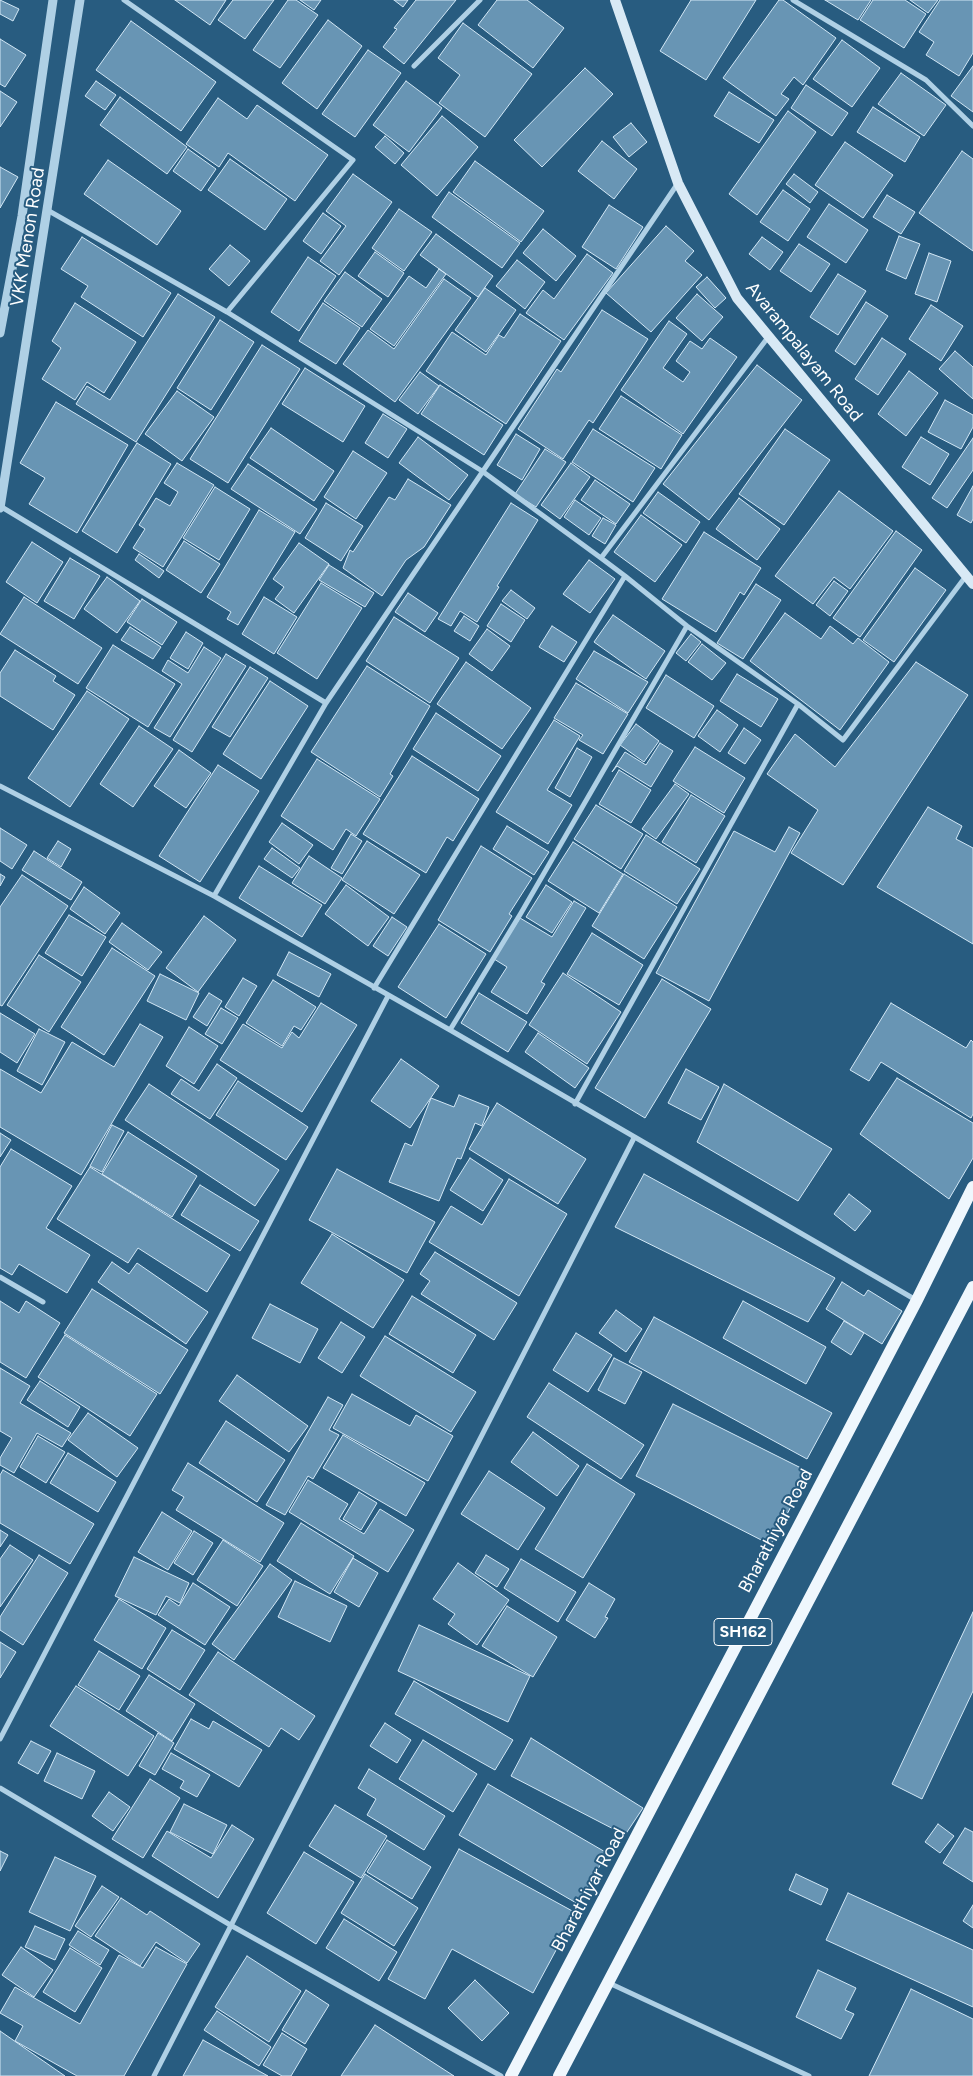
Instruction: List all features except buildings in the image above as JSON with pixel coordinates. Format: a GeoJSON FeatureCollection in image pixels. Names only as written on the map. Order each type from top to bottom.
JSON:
{"type":"FeatureCollection","features":[{"type":"Feature","properties":{"kind":"main road","name":"Avarampalayam Road"},"geometry":{"type":"LineString","coordinates":[[616,0],[678,183],[737,298],[970,580]]}},
{"type":"Feature","properties":{"kind":"main road","name":"Bharathiyar Road"},"geometry":{"type":"LineString","coordinates":[[511,2076],[917,1300],[973,1187]]}},
{"type":"Feature","properties":{"kind":"main road","name":"SH162"},"geometry":{"type":"LineString","coordinates":[[559,2076],[973,1287]]}},
{"type":"Feature","properties":{"kind":"street","name":"VKK Menon Road"},"geometry":{"type":"LineString","coordinates":[[0,333],[22,216],[52,0]]}},
{"type":"Feature","properties":{"kind":"street","name":"VKK Menon Road"},"geometry":{"type":"LineString","coordinates":[[0,507],[49,211],[80,0]]}},
{"type":"Feature","properties":{"kind":"street"},"geometry":{"type":"LineString","coordinates":[[124,0],[353,160],[227,312]]}},
{"type":"Feature","properties":{"kind":"street"},"geometry":{"type":"LineString","coordinates":[[414,66],[480,0]]}},
{"type":"Feature","properties":{"kind":"street"},"geometry":{"type":"LineString","coordinates":[[793,0],[926,80],[973,126]]}},
{"type":"Feature","properties":{"kind":"street"},"geometry":{"type":"LineString","coordinates":[[214,896],[326,703],[678,183]]}},
{"type":"Feature","properties":{"kind":"street"},"geometry":{"type":"LineString","coordinates":[[49,211],[227,312],[482,471],[625,576],[687,626],[798,704],[843,740],[970,580]]}},
{"type":"Feature","properties":{"kind":"street"},"geometry":{"type":"LineString","coordinates":[[601,558],[769,335]]}},
{"type":"Feature","properties":{"kind":"street"},"geometry":{"type":"LineString","coordinates":[[0,507],[326,703]]}},
{"type":"Feature","properties":{"kind":"street"},"geometry":{"type":"LineString","coordinates":[[374,988],[625,576]]}},
{"type":"Feature","properties":{"kind":"street"},"geometry":{"type":"LineString","coordinates":[[450,1030],[526,905],[687,626]]}},
{"type":"Feature","properties":{"kind":"street"},"geometry":{"type":"LineString","coordinates":[[575,1104],[798,704]]}},
{"type":"Feature","properties":{"kind":"street"},"geometry":{"type":"LineString","coordinates":[[0,786],[214,896],[917,1300]]}},
{"type":"Feature","properties":{"kind":"street"},"geometry":{"type":"LineString","coordinates":[[0,1739],[388,996]]}},
{"type":"Feature","properties":{"kind":"street"},"geometry":{"type":"LineString","coordinates":[[154,2076],[634,1138]]}},
{"type":"Feature","properties":{"kind":"street"},"geometry":{"type":"LineString","coordinates":[[0,1277],[43,1302]]}},
{"type":"Feature","properties":{"kind":"street"},"geometry":{"type":"LineString","coordinates":[[0,1788],[232,1926],[501,2076]]}},
{"type":"Feature","properties":{"kind":"street"},"geometry":{"type":"LineString","coordinates":[[609,1983],[809,2076]]}}]}
